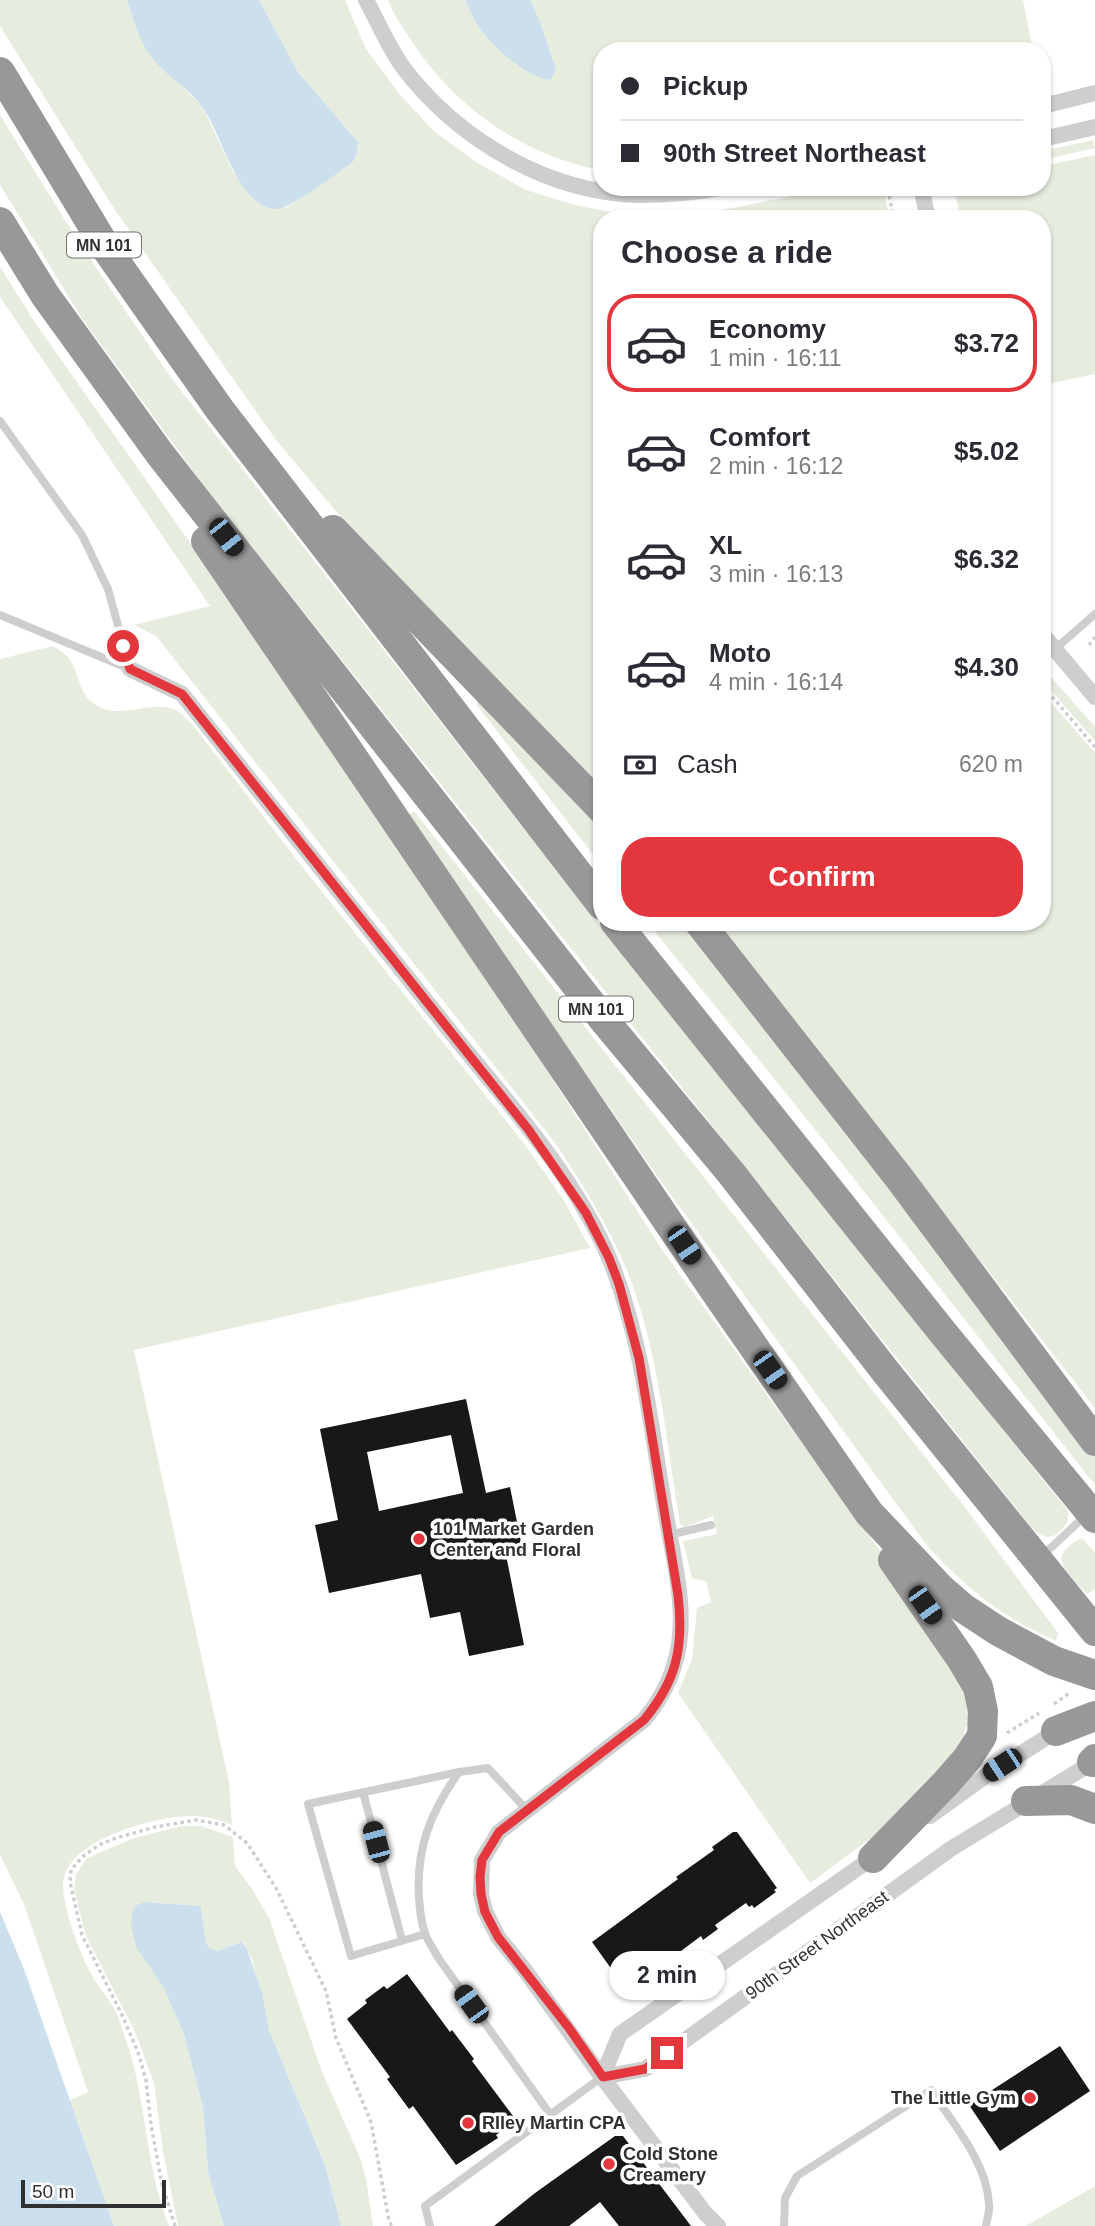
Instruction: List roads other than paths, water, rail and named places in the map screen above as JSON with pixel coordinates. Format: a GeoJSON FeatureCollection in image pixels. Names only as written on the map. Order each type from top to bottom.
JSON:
{"type":"FeatureCollection","features":[{"type":"Feature","properties":{"kind":"highway","name":"MN 101"},"geometry":{"type":"LineString","coordinates":[[0,72],[107,251],[220,410],[593,893]]}},
{"type":"Feature","properties":{"kind":"highway","name":"MN 101"},"geometry":{"type":"LineString","coordinates":[[0,222],[45,295],[160,454],[603,1019],[731,1173],[886,1373],[1095,1631]]}},
{"type":"Feature","properties":{"kind":"highway"},"geometry":{"type":"LineString","coordinates":[[220,410],[593,800]]}},
{"type":"Feature","properties":{"kind":"highway"},"geometry":{"type":"LineString","coordinates":[[160,454],[202,534],[869,1513],[894,1560],[978,1687],[983,1711],[982,1736],[967,1759],[873,1858]]}},
{"type":"Feature","properties":{"kind":"highway"},"geometry":{"type":"LineString","coordinates":[[622,931],[1092,1515]]}},
{"type":"Feature","properties":{"kind":"highway"},"geometry":{"type":"LineString","coordinates":[[706,931],[900,1179],[1095,1441]]}},
{"type":"Feature","properties":{"kind":"highway"},"geometry":{"type":"LineString","coordinates":[[869,1513],[942,1590],[963,1608],[998,1631],[1054,1661],[1095,1675]]}},
{"type":"Feature","properties":{"kind":"highway"},"geometry":{"type":"LineString","coordinates":[[1056,1731],[1095,1716]]}},
{"type":"Feature","properties":{"kind":"highway"},"geometry":{"type":"LineString","coordinates":[[1026,1801],[1072,1800],[1095,1809]]}},
{"type":"Feature","properties":{"kind":"street"},"geometry":{"type":"LineString","coordinates":[[366,0],[400,64],[452,120],[490,148],[550,176],[593,189]]}},
{"type":"Feature","properties":{"kind":"street"},"geometry":{"type":"LineString","coordinates":[[1051,104],[1095,93]]}},
{"type":"Feature","properties":{"kind":"street"},"geometry":{"type":"LineString","coordinates":[[1051,138],[1092,130]]}},
{"type":"Feature","properties":{"kind":"street"},"geometry":{"type":"LineString","coordinates":[[1051,646],[1095,697]]}},
{"type":"Feature","properties":{"kind":"street"},"geometry":{"type":"LineString","coordinates":[[130,669],[182,694],[528,1129],[586,1213],[609,1258],[639,1358],[669,1535],[682,1624],[676,1665],[659,1702],[644,1720],[499,1832],[482,1860],[481,1894],[485,1912],[498,1937],[718,2226]]}},
{"type":"Feature","properties":{"kind":"street"},"geometry":{"type":"LineString","coordinates":[[603,2077],[620,2034],[873,1858],[984,1777],[1095,1707]]}},
{"type":"Feature","properties":{"kind":"street","name":"90th Street Northeast"},"geometry":{"type":"LineString","coordinates":[[603,2077],[645,2069],[952,1848],[1094,1761]]}},
{"type":"Feature","properties":{"kind":"lane"},"geometry":{"type":"LineString","coordinates":[[0,421],[82,535],[108,589],[130,669]]}},
{"type":"Feature","properties":{"kind":"lane"},"geometry":{"type":"LineString","coordinates":[[1054,650],[1095,614]]}},
{"type":"Feature","properties":{"kind":"lane"},"geometry":{"type":"LineString","coordinates":[[0,615],[130,669]]}},
{"type":"Feature","properties":{"kind":"lane"},"geometry":{"type":"LineString","coordinates":[[1038,1559],[1092,1515]]}},
{"type":"Feature","properties":{"kind":"lane"},"geometry":{"type":"LineString","coordinates":[[669,1535],[711,1525]]}},
{"type":"Feature","properties":{"kind":"lane"},"geometry":{"type":"LineString","coordinates":[[425,1934],[351,1956],[308,1804],[488,1768],[526,1809]]}},
{"type":"Feature","properties":{"kind":"lane"},"geometry":{"type":"LineString","coordinates":[[459,1772],[441,1798],[422,1843],[418,1874],[420,1911],[425,1934],[439,1959],[550,2115]]}},
{"type":"Feature","properties":{"kind":"lane"},"geometry":{"type":"LineString","coordinates":[[363,1792],[402,1940]]}},
{"type":"Feature","properties":{"kind":"lane"},"geometry":{"type":"LineString","coordinates":[[430,2226],[425,2206],[603,2077]]}},
{"type":"Feature","properties":{"kind":"lane"},"geometry":{"type":"LineString","coordinates":[[784,2226],[785,2198],[797,2176],[931,2090],[971,2152],[985,2182],[990,2205],[986,2226]]}},
{"type":"Feature","properties":{"kind":"water"},"geometry":{"type":"Polygon","coordinates":[[[127,0],[259,0],[298,72],[358,142],[353,162],[283,208],[262,205],[241,183],[203,108],[148,53],[137,31],[127,0]]]}},
{"type":"Feature","properties":{"kind":"water"},"geometry":{"type":"Polygon","coordinates":[[[465,0],[530,0],[556,69],[551,80],[532,74],[502,53],[480,29],[465,0]]]}},
{"type":"Feature","properties":{"kind":"water"},"geometry":{"type":"Polygon","coordinates":[[[145,1902],[201,1906],[206,1943],[210,1949],[217,1951],[242,1942],[247,1949],[262,1993],[269,2030],[326,2168],[341,2226],[224,2226],[208,2172],[203,2108],[184,2034],[163,1987],[137,1949],[131,1926],[132,1912],[137,1905],[145,1902]]]}},
{"type":"Feature","properties":{"kind":"water"},"geometry":{"type":"Polygon","coordinates":[[[0,1912],[24,1969],[114,2226],[0,2226],[0,1912]]]}},
{"type":"Feature","properties":{"kind":"place","name":"101 Market Garden Center and Floral"},"geometry":{"type":"Point","coordinates":[419,1539]}},
{"type":"Feature","properties":{"kind":"place","name":"The Little Gym"},"geometry":{"type":"Point","coordinates":[1030,2098]}},
{"type":"Feature","properties":{"kind":"place","name":"RIley Martin CPA"},"geometry":{"type":"Point","coordinates":[468,2123]}},
{"type":"Feature","properties":{"kind":"place","name":"Cold Stone Creamery"},"geometry":{"type":"Point","coordinates":[609,2164]}}]}
